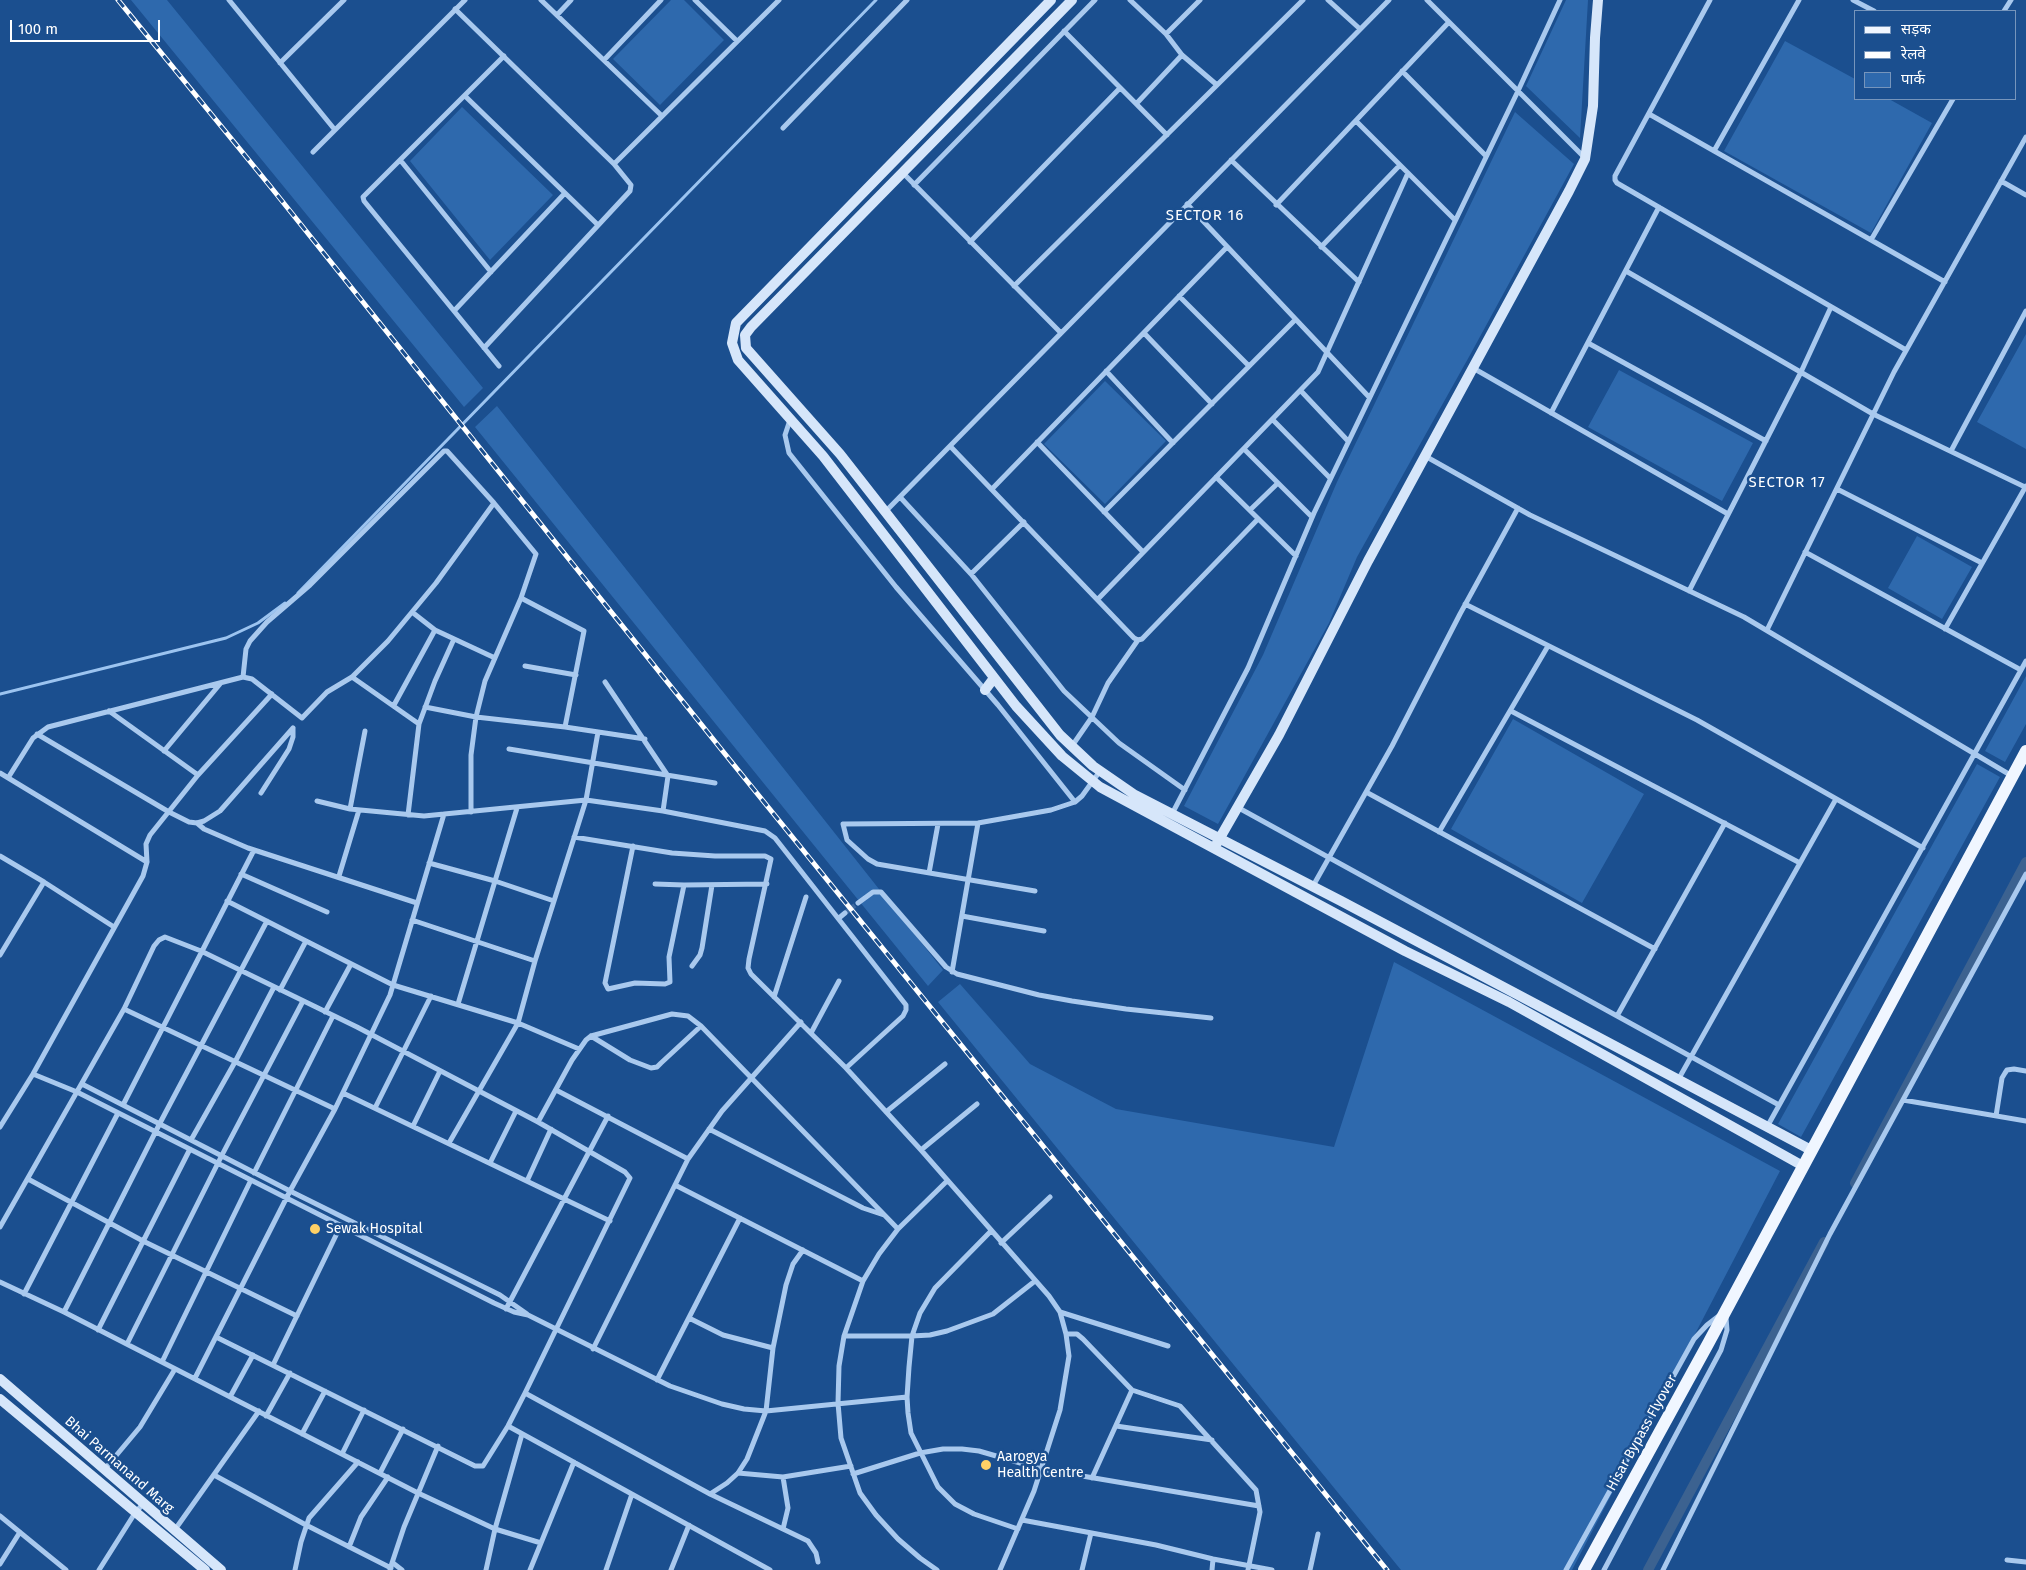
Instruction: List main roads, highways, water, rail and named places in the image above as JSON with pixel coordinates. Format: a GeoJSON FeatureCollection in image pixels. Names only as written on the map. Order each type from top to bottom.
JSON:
{"type":"FeatureCollection","features":[{"type":"Feature","properties":{"kind":"main road","name":"Hisar Bypass Flyover"},"geometry":{"type":"LineString","coordinates":[[1584,1570],[1709,1342],[2026,751]]}},
{"type":"Feature","properties":{"kind":"waterway"},"geometry":{"type":"LineString","coordinates":[[298,593],[876,0]]}},
{"type":"Feature","properties":{"kind":"waterway"},"geometry":{"type":"LineString","coordinates":[[0,694],[226,638],[258,623],[285,603]]}},
{"type":"Feature","properties":{"kind":"waterway"},"geometry":{"type":"LineString","coordinates":[[1855,1183],[2026,862]]}},
{"type":"Feature","properties":{"kind":"waterway"},"geometry":{"type":"LineString","coordinates":[[1648,1570],[1824,1242]]}},
{"type":"Feature","properties":{"kind":"tunnel"},"geometry":{"type":"LineString","coordinates":[[845,913],[858,903]]}},
{"type":"Feature","properties":{"kind":"railway"},"geometry":{"type":"LineString","coordinates":[[118,0],[270,186],[721,749],[1387,1570]]}},
{"type":"Feature","properties":{"kind":"place","name":"Sewak Hospital"},"geometry":{"type":"Point","coordinates":[315,1229]}},
{"type":"Feature","properties":{"kind":"place","name":"Aarogya Health Centre"},"geometry":{"type":"Point","coordinates":[986,1465]}},
{"type":"Feature","properties":{"kind":"district","name":"SECTOR 16"},"geometry":{"type":"Point","coordinates":[1205,216]}},
{"type":"Feature","properties":{"kind":"district","name":"SECTOR 17"},"geometry":{"type":"Point","coordinates":[1787,483]}}]}
